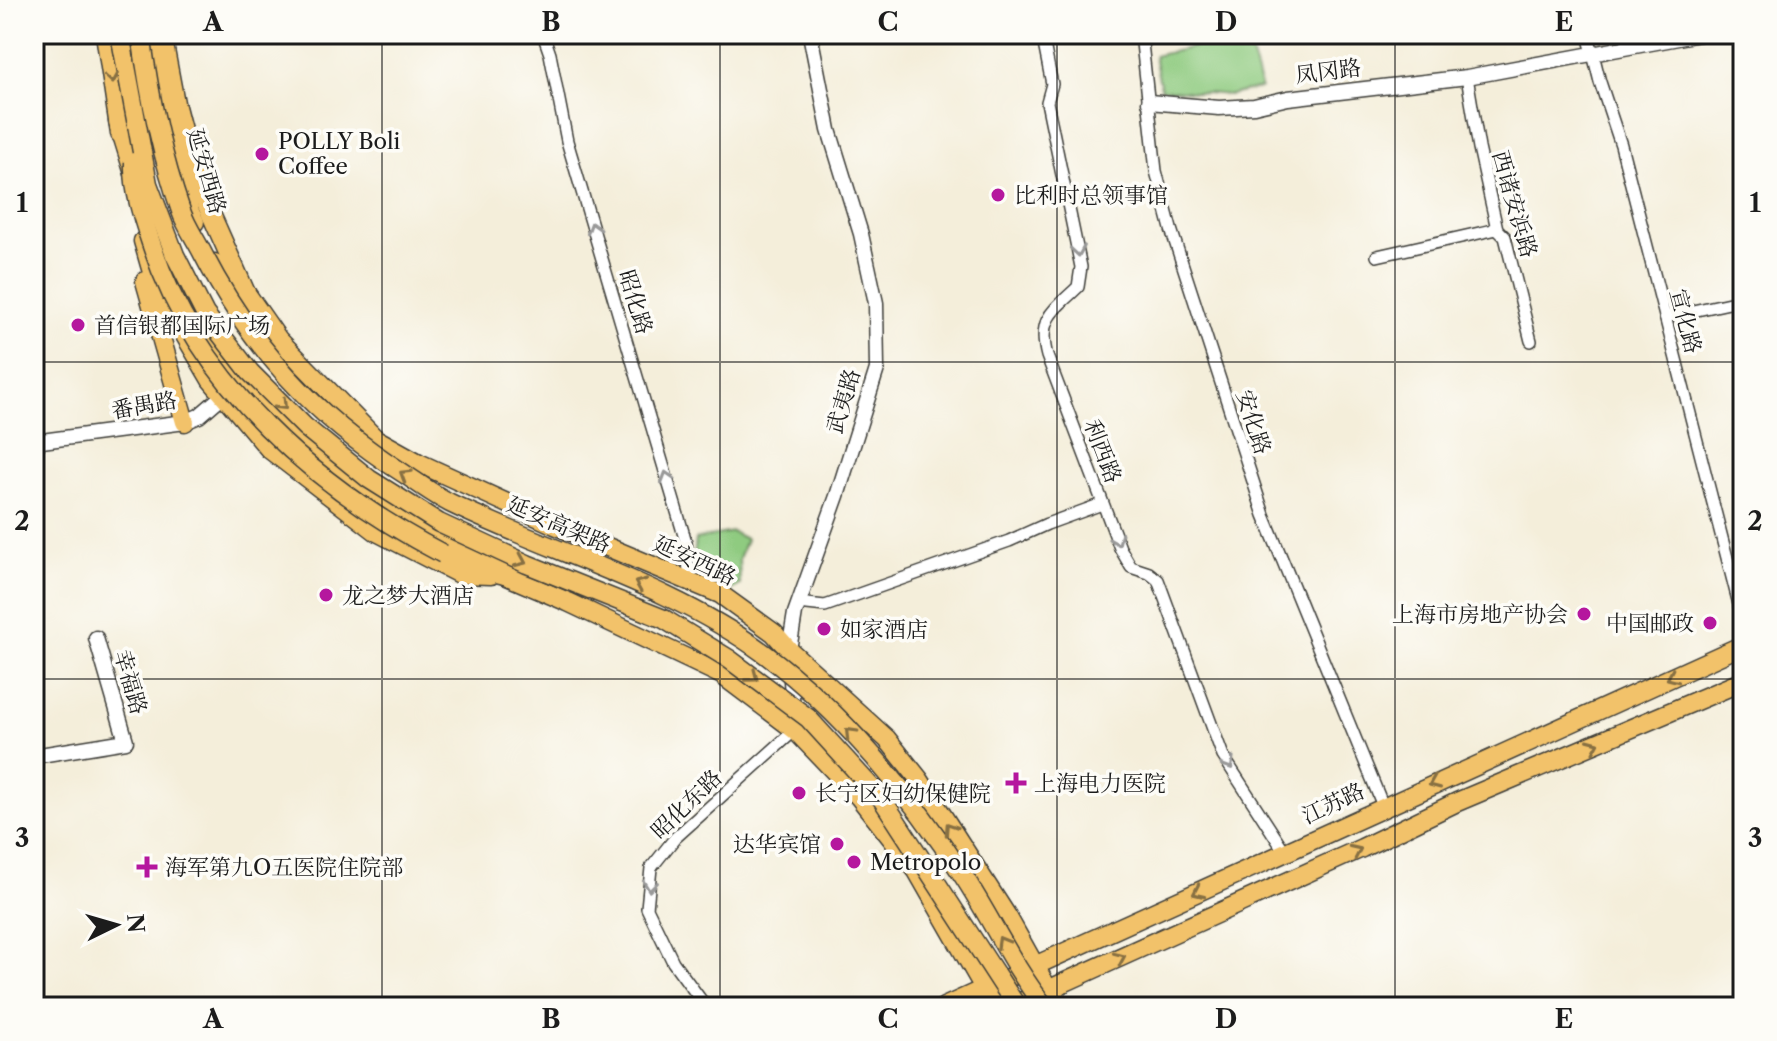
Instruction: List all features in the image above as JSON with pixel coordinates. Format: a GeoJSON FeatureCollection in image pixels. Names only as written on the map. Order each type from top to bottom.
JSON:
{"type":"FeatureCollection","features":[{"type":"Feature","properties":{"kind":"main road"},"geometry":{"type":"LineString","coordinates":[[105,34],[150,225],[191,313],[238,379],[298,446],[402,513],[484,557],[505,575]]}},
{"type":"Feature","properties":{"kind":"main road"},"geometry":{"type":"LineString","coordinates":[[120,34],[133,170],[140,211],[160,271],[197,342],[249,408],[291,450],[332,484],[395,529],[443,554],[505,575],[568,602],[722,675],[795,730],[859,797],[917,871],[998,1007]]}},
{"type":"Feature","properties":{"kind":"main road","name":"延安高架路"},"geometry":{"type":"LineString","coordinates":[[141,34],[150,97],[182,214],[222,290],[273,362],[308,400],[374,455],[448,502],[687,604],[766,654],[816,698],[895,779],[964,877],[1027,984],[1047,999]]}},
{"type":"Feature","properties":{"kind":"main road","name":"延安西路"},"geometry":{"type":"LineString","coordinates":[[150,34],[190,212],[222,276],[246,293],[278,339],[376,439],[419,463],[555,525],[720,594],[774,633],[887,739],[919,779],[1007,916],[1047,999],[1063,1007]]}},
{"type":"Feature","properties":{"kind":"main road"},"geometry":{"type":"LineString","coordinates":[[162,34],[175,103],[194,176],[246,293]]}},
{"type":"Feature","properties":{"kind":"main road"},"geometry":{"type":"LineString","coordinates":[[168,34],[200,172],[246,293]]}},
{"type":"Feature","properties":{"kind":"main road"},"geometry":{"type":"LineString","coordinates":[[127,121],[123,158],[156,286],[211,380],[269,449],[377,532],[459,574],[505,575]]}},
{"type":"Feature","properties":{"kind":"main road"},"geometry":{"type":"LineString","coordinates":[[127,121],[175,255],[205,314],[250,372],[305,427],[369,479],[439,523],[664,619],[729,659],[808,718],[882,799],[1017,1007]]}},
{"type":"Feature","properties":{"kind":"main road"},"geometry":{"type":"LineString","coordinates":[[137,219],[137,249],[143,275],[185,422]]}},
{"type":"Feature","properties":{"kind":"main road","name":"江苏路"},"geometry":{"type":"LineString","coordinates":[[944,1007],[1743,645]]}},
{"type":"Feature","properties":{"kind":"main road"},"geometry":{"type":"LineString","coordinates":[[1010,1007],[1047,999],[1457,802],[1743,681]]}},
{"type":"Feature","properties":{"kind":"street","name":"昭化路"},"geometry":{"type":"LineString","coordinates":[[543,34],[550,54],[567,141],[686,542],[690,580]]}},
{"type":"Feature","properties":{"kind":"street","name":"武夷路"},"geometry":{"type":"LineString","coordinates":[[795,730],[789,650],[798,603],[837,496],[877,369],[876,303],[861,234],[829,130],[810,34]]}},
{"type":"Feature","properties":{"kind":"street","name":"利西路"},"geometry":{"type":"LineString","coordinates":[[1042,34],[1052,84],[1047,102],[1081,267],[1078,287],[1048,315],[1044,330],[1045,348],[1126,561],[1136,570],[1149,573],[1158,580],[1223,756],[1285,852]]}},
{"type":"Feature","properties":{"kind":"street","name":"安化路"},"geometry":{"type":"LineString","coordinates":[[1141,34],[1156,171],[1171,229],[1264,515],[1383,806]]}},
{"type":"Feature","properties":{"kind":"street","name":"宣化路"},"geometry":{"type":"LineString","coordinates":[[1588,34],[1621,145],[1743,620]]}},
{"type":"Feature","properties":{"kind":"street","name":"凤冈路"},"geometry":{"type":"LineString","coordinates":[[1149,102],[1219,108],[1254,106],[1288,98],[1467,77],[1700,34]]}},
{"type":"Feature","properties":{"kind":"street","name":"西诸安浜路"},"geometry":{"type":"LineString","coordinates":[[1467,77],[1497,229],[1505,237],[1531,341]]}},
{"type":"Feature","properties":{"kind":"street"},"geometry":{"type":"LineString","coordinates":[[1377,256],[1497,229]]}},
{"type":"Feature","properties":{"kind":"street"},"geometry":{"type":"LineString","coordinates":[[1665,317],[1743,300]]}},
{"type":"Feature","properties":{"kind":"street","name":"番禺路"},"geometry":{"type":"LineString","coordinates":[[34,442],[185,422],[199,416],[225,396],[257,355],[278,339]]}},
{"type":"Feature","properties":{"kind":"street"},"geometry":{"type":"LineString","coordinates":[[798,603],[825,606],[1009,541],[1102,504]]}},
{"type":"Feature","properties":{"kind":"street","name":"幸福路"},"geometry":{"type":"LineString","coordinates":[[34,756],[126,741],[96,638]]}},
{"type":"Feature","properties":{"kind":"street","name":"昭化东路"},"geometry":{"type":"LineString","coordinates":[[706,1007],[673,962],[647,908],[651,868],[675,838],[795,730]]}},
{"type":"Feature","properties":{"kind":"green space"},"geometry":{"type":"Polygon","coordinates":[[[1246,35],[1261,88],[1230,95],[1161,89],[1154,56],[1246,35]]]}},
{"type":"Feature","properties":{"kind":"green space"},"geometry":{"type":"Polygon","coordinates":[[[732,532],[746,539],[739,559],[740,585],[731,590],[701,578],[694,558],[696,539],[732,532]]]}},
{"type":"Feature","properties":{"kind":"place","name":"POLLY Boli Coffee"},"geometry":{"type":"Point","coordinates":[262,154]}},
{"type":"Feature","properties":{"kind":"place","name":"比利时总领事馆"},"geometry":{"type":"Point","coordinates":[998,195]}},
{"type":"Feature","properties":{"kind":"place","name":"首信银都国际广场"},"geometry":{"type":"Point","coordinates":[78,325]}},
{"type":"Feature","properties":{"kind":"place","name":"龙之梦大酒店"},"geometry":{"type":"Point","coordinates":[326,595]}},
{"type":"Feature","properties":{"kind":"place","name":"上海市房地产协会"},"geometry":{"type":"Point","coordinates":[1584,614]}},
{"type":"Feature","properties":{"kind":"place","name":"中国邮政"},"geometry":{"type":"Point","coordinates":[1710,623]}},
{"type":"Feature","properties":{"kind":"place","name":"如家酒店"},"geometry":{"type":"Point","coordinates":[824,629]}},
{"type":"Feature","properties":{"kind":"place","name":"上海电力医院"},"geometry":{"type":"Point","coordinates":[1016,783]}},
{"type":"Feature","properties":{"kind":"place","name":"长宁区妇幼保健院"},"geometry":{"type":"Point","coordinates":[799,793]}},
{"type":"Feature","properties":{"kind":"place","name":"达华宾馆"},"geometry":{"type":"Point","coordinates":[837,844]}},
{"type":"Feature","properties":{"kind":"place","name":"Metropolo"},"geometry":{"type":"Point","coordinates":[854,862]}},
{"type":"Feature","properties":{"kind":"place","name":"海军第九O五医院住院部"},"geometry":{"type":"Point","coordinates":[147,867]}}]}
